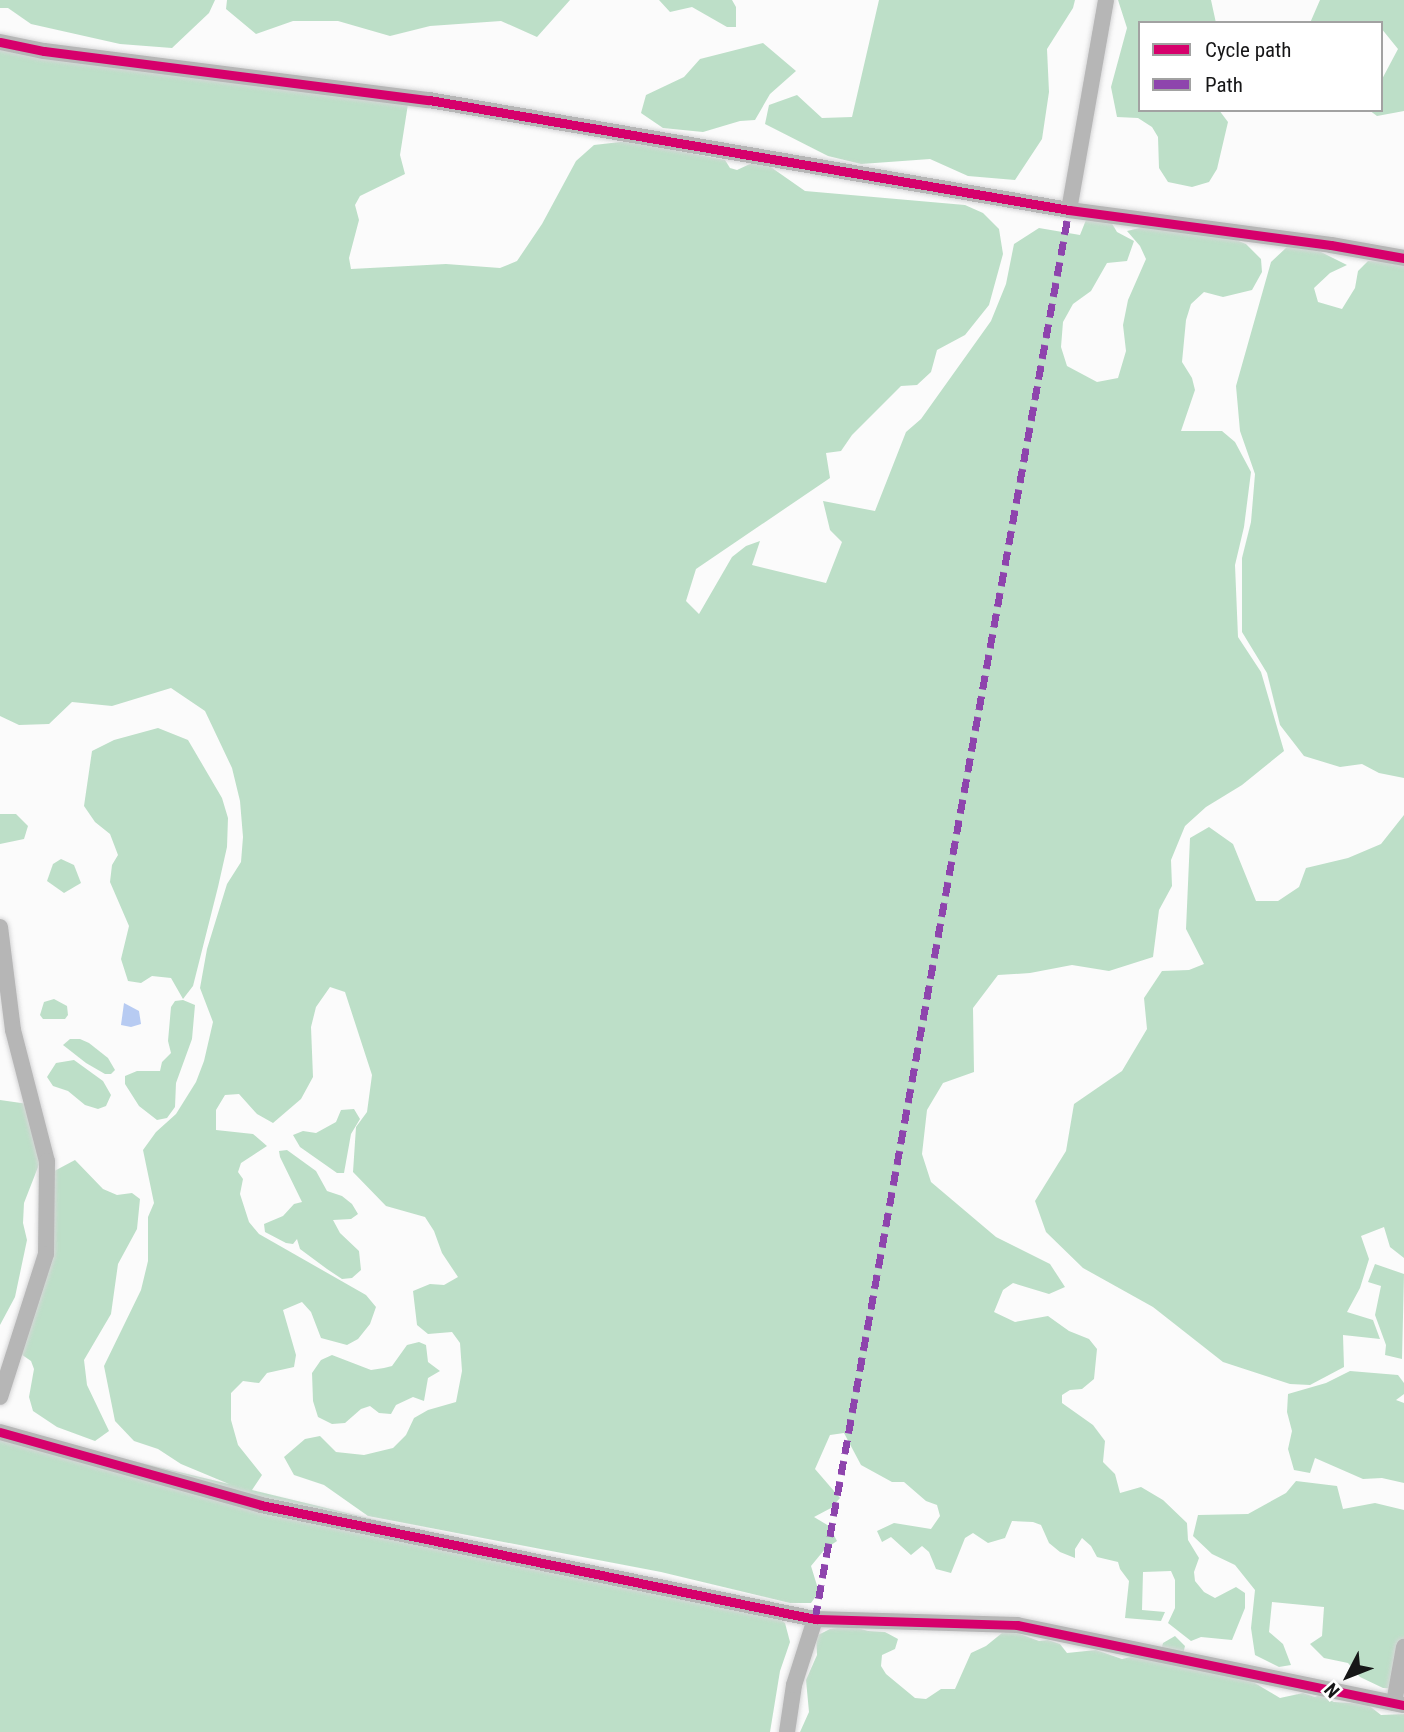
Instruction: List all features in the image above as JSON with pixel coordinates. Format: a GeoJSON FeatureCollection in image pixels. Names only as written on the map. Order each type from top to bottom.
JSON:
{"type":"FeatureCollection","features":[{"type":"Feature","properties":{"kind":"street"},"geometry":{"type":"LineString","coordinates":[[1069,210],[1106,0]]}},
{"type":"Feature","properties":{"kind":"street"},"geometry":{"type":"LineString","coordinates":[[0,43],[44,51],[429,100],[1069,210],[1331,245],[1404,258]]}},
{"type":"Feature","properties":{"kind":"street"},"geometry":{"type":"LineString","coordinates":[[0,927],[13,1030],[47,1161],[46,1254],[0,1397]]}},
{"type":"Feature","properties":{"kind":"street"},"geometry":{"type":"LineString","coordinates":[[0,1432],[261,1505],[815,1619],[1028,1627],[1399,1704],[1404,1647]]}},
{"type":"Feature","properties":{"kind":"street"},"geometry":{"type":"LineString","coordinates":[[787,1732],[794,1685],[815,1619]]}},
{"type":"Feature","properties":{"kind":"green space"},"geometry":{"type":"Polygon","coordinates":[[[0,0],[215,0],[209,13],[172,48],[120,44],[31,24],[8,8],[0,8],[0,0]]]}},
{"type":"Feature","properties":{"kind":"green space"},"geometry":{"type":"Polygon","coordinates":[[[227,0],[570,0],[537,37],[501,21],[430,26],[390,36],[338,21],[293,21],[256,34],[226,9],[227,0]]]}},
{"type":"Feature","properties":{"kind":"green space"},"geometry":{"type":"Polygon","coordinates":[[[659,0],[732,0],[736,7],[736,27],[727,27],[692,7],[670,12],[659,0]]]}},
{"type":"Feature","properties":{"kind":"green space"},"geometry":{"type":"Polygon","coordinates":[[[879,0],[1075,0],[1073,8],[1047,49],[1049,92],[1042,139],[1015,180],[968,176],[930,159],[861,164],[828,156],[765,124],[769,105],[797,95],[822,118],[852,117],[879,0]]]}},
{"type":"Feature","properties":{"kind":"green space"},"geometry":{"type":"Polygon","coordinates":[[[1118,0],[1211,0],[1216,21],[1138,21],[1138,112],[1220,112],[1228,122],[1217,169],[1209,182],[1192,187],[1168,182],[1159,168],[1158,137],[1152,127],[1138,118],[1117,117],[1111,87],[1127,28],[1118,0]]]}},
{"type":"Feature","properties":{"kind":"green space"},"geometry":{"type":"Polygon","coordinates":[[[1320,0],[1404,0],[1404,111],[1377,116],[1372,112],[1383,112],[1383,77],[1398,49],[1383,30],[1383,21],[1311,21],[1320,0]]]}},
{"type":"Feature","properties":{"kind":"green space"},"geometry":{"type":"Polygon","coordinates":[[[763,43],[796,71],[770,94],[755,120],[740,121],[703,132],[663,128],[641,113],[646,95],[684,77],[700,59],[763,43]]]}},
{"type":"Feature","properties":{"kind":"green space"},"geometry":{"type":"Polygon","coordinates":[[[0,46],[408,104],[400,155],[405,174],[360,196],[355,205],[359,220],[349,258],[351,269],[446,264],[500,268],[517,261],[542,224],[576,161],[594,145],[629,141],[725,160],[730,168],[737,170],[752,163],[765,163],[805,191],[965,205],[983,213],[999,229],[1003,254],[989,305],[965,335],[937,350],[931,372],[917,385],[901,386],[852,435],[841,451],[826,453],[830,478],[696,569],[686,601],[699,614],[732,557],[746,546],[760,541],[752,565],[826,583],[842,542],[830,530],[823,501],[875,511],[906,432],[921,419],[991,321],[1006,284],[1014,244],[1039,228],[1080,235],[1086,220],[1111,222],[1117,232],[1134,241],[1127,261],[1107,263],[1091,291],[1073,304],[1063,322],[1061,347],[1067,366],[1097,382],[1118,378],[1126,351],[1123,325],[1128,300],[1146,259],[1140,246],[1127,231],[1148,226],[1229,237],[1246,244],[1261,259],[1262,272],[1252,290],[1223,297],[1204,292],[1191,304],[1186,320],[1182,362],[1192,378],[1195,390],[1181,431],[1222,431],[1235,442],[1251,472],[1244,527],[1235,565],[1238,637],[1261,672],[1284,751],[1242,785],[1206,807],[1185,826],[1171,860],[1172,886],[1159,910],[1153,957],[1109,971],[1072,965],[1030,973],[998,975],[973,1008],[974,1072],[943,1083],[927,1110],[922,1154],[931,1182],[996,1237],[1050,1264],[1065,1287],[1049,1294],[1013,1283],[1003,1290],[994,1312],[1015,1322],[1048,1316],[1069,1331],[1089,1339],[1097,1349],[1094,1379],[1082,1389],[1070,1390],[1062,1395],[1062,1403],[1093,1425],[1105,1441],[1103,1462],[1115,1474],[1120,1493],[1141,1487],[1163,1500],[1187,1523],[1188,1540],[1199,1558],[1194,1572],[1195,1581],[1204,1592],[1215,1598],[1236,1587],[1245,1593],[1245,1608],[1232,1640],[1201,1637],[1191,1641],[1168,1623],[1175,1608],[1175,1580],[1171,1571],[1143,1572],[1142,1610],[1165,1612],[1161,1621],[1125,1618],[1129,1581],[1118,1562],[1097,1557],[1091,1546],[1082,1538],[1075,1549],[1075,1558],[1060,1552],[1049,1543],[1041,1525],[1033,1522],[1012,1521],[1005,1538],[988,1543],[973,1533],[965,1538],[951,1573],[936,1569],[929,1552],[922,1546],[911,1555],[891,1537],[882,1542],[877,1531],[894,1523],[931,1529],[940,1516],[937,1505],[926,1501],[904,1482],[892,1482],[861,1465],[844,1433],[830,1435],[815,1469],[840,1498],[831,1508],[814,1517],[829,1526],[837,1541],[825,1549],[811,1566],[819,1592],[811,1603],[790,1603],[661,1572],[368,1516],[324,1485],[294,1475],[284,1457],[305,1439],[320,1436],[336,1452],[364,1455],[393,1448],[406,1435],[414,1418],[428,1410],[456,1402],[462,1371],[460,1343],[452,1332],[428,1334],[417,1325],[413,1291],[430,1284],[444,1285],[458,1277],[442,1253],[434,1231],[425,1217],[386,1206],[353,1172],[356,1127],[367,1112],[372,1075],[345,992],[330,987],[316,1007],[311,1027],[313,1077],[301,1099],[273,1123],[257,1114],[239,1094],[225,1095],[216,1110],[216,1130],[253,1134],[267,1146],[241,1163],[238,1172],[243,1179],[240,1194],[249,1222],[259,1234],[366,1295],[376,1307],[370,1324],[358,1339],[347,1345],[321,1338],[311,1312],[302,1302],[283,1310],[296,1355],[294,1367],[267,1373],[259,1383],[243,1381],[231,1393],[231,1420],[238,1445],[262,1475],[252,1490],[777,1617],[785,1623],[790,1642],[780,1671],[770,1732],[0,1732],[0,1429],[229,1484],[181,1464],[158,1449],[134,1441],[115,1421],[104,1366],[141,1290],[148,1261],[148,1217],[154,1203],[143,1150],[156,1132],[176,1114],[196,1082],[204,1061],[213,1022],[200,988],[207,949],[227,884],[241,862],[243,837],[240,801],[232,768],[205,711],[171,688],[112,706],[72,702],[49,724],[19,725],[0,716],[0,46]]]}},
{"type":"Feature","properties":{"kind":"green space"},"geometry":{"type":"Polygon","coordinates":[[[1287,247],[1319,251],[1347,265],[1330,273],[1314,288],[1318,302],[1342,309],[1355,288],[1358,271],[1368,261],[1404,262],[1404,778],[1379,773],[1362,764],[1340,767],[1304,756],[1280,725],[1267,673],[1242,632],[1242,558],[1251,522],[1255,474],[1240,431],[1236,386],[1271,262],[1287,247]]]}},
{"type":"Feature","properties":{"kind":"green space"},"geometry":{"type":"Polygon","coordinates":[[[158,728],[188,740],[222,798],[228,818],[227,847],[218,887],[193,986],[183,999],[171,978],[152,976],[141,983],[128,981],[121,959],[129,926],[110,882],[112,865],[118,855],[110,834],[95,822],[84,806],[92,751],[114,740],[158,728]]]}},
{"type":"Feature","properties":{"kind":"green space"},"geometry":{"type":"Polygon","coordinates":[[[0,814],[16,814],[28,826],[24,839],[0,844],[0,814]]]}},
{"type":"Feature","properties":{"kind":"green space"},"geometry":{"type":"Polygon","coordinates":[[[1404,815],[1404,1258],[1390,1247],[1384,1227],[1361,1236],[1369,1259],[1360,1288],[1347,1312],[1373,1320],[1380,1339],[1343,1335],[1344,1367],[1310,1385],[1290,1384],[1223,1362],[1153,1307],[1083,1268],[1046,1232],[1035,1201],[1066,1151],[1074,1104],[1122,1071],[1147,1029],[1144,998],[1162,971],[1189,970],[1204,964],[1186,929],[1190,838],[1209,827],[1233,844],[1256,901],[1278,901],[1299,887],[1306,868],[1348,858],[1381,844],[1404,815]]]}},
{"type":"Feature","properties":{"kind":"green space"},"geometry":{"type":"Polygon","coordinates":[[[61,859],[74,865],[81,883],[64,893],[47,881],[53,864],[61,859]]]}},
{"type":"Feature","properties":{"kind":"green space"},"geometry":{"type":"Polygon","coordinates":[[[54,999],[67,1006],[68,1015],[65,1019],[43,1019],[40,1015],[44,1002],[54,999]]]}},
{"type":"Feature","properties":{"kind":"green space"},"geometry":{"type":"Polygon","coordinates":[[[183,1000],[195,1005],[192,1039],[176,1083],[175,1107],[167,1118],[157,1120],[139,1106],[125,1084],[125,1076],[137,1071],[160,1071],[162,1062],[171,1053],[168,1041],[171,1007],[175,1001],[183,1000]]]}},
{"type":"Feature","properties":{"kind":"green space"},"geometry":{"type":"Polygon","coordinates":[[[70,1039],[89,1043],[108,1058],[115,1070],[111,1074],[105,1074],[86,1063],[63,1045],[70,1039]]]}},
{"type":"Feature","properties":{"kind":"green space"},"geometry":{"type":"Polygon","coordinates":[[[74,1060],[103,1081],[111,1095],[106,1106],[98,1109],[85,1105],[68,1091],[53,1086],[47,1077],[56,1063],[74,1060]]]}},
{"type":"Feature","properties":{"kind":"green space"},"geometry":{"type":"Polygon","coordinates":[[[0,1100],[28,1104],[40,1162],[24,1203],[23,1223],[27,1240],[15,1297],[0,1325],[0,1100]]]}},
{"type":"Feature","properties":{"kind":"green space"},"geometry":{"type":"Polygon","coordinates":[[[354,1109],[360,1119],[351,1134],[344,1173],[337,1173],[300,1147],[293,1135],[303,1131],[316,1133],[336,1122],[341,1110],[354,1109]]]}},
{"type":"Feature","properties":{"kind":"green space"},"geometry":{"type":"Polygon","coordinates":[[[287,1150],[316,1171],[327,1191],[342,1196],[352,1204],[358,1214],[351,1219],[333,1220],[340,1233],[359,1251],[361,1270],[352,1278],[342,1279],[327,1269],[300,1249],[297,1239],[293,1244],[286,1243],[265,1232],[264,1224],[283,1216],[294,1204],[302,1202],[280,1157],[279,1151],[287,1150]]]}},
{"type":"Feature","properties":{"kind":"green space"},"geometry":{"type":"Polygon","coordinates":[[[75,1160],[103,1189],[117,1195],[132,1193],[140,1199],[137,1229],[118,1264],[111,1314],[84,1360],[87,1385],[109,1431],[95,1441],[57,1427],[33,1411],[29,1397],[34,1369],[31,1361],[18,1352],[39,1280],[45,1176],[75,1160]]]}},
{"type":"Feature","properties":{"kind":"green space"},"geometry":{"type":"Polygon","coordinates":[[[1375,1264],[1404,1274],[1402,1359],[1385,1355],[1386,1345],[1375,1315],[1381,1286],[1368,1282],[1375,1264]]]}},
{"type":"Feature","properties":{"kind":"green space"},"geometry":{"type":"Polygon","coordinates":[[[419,1342],[426,1345],[428,1362],[440,1371],[428,1378],[424,1401],[413,1397],[396,1405],[391,1414],[379,1413],[370,1406],[361,1409],[345,1423],[332,1424],[318,1417],[313,1401],[312,1373],[321,1360],[332,1355],[371,1370],[384,1368],[392,1366],[407,1345],[419,1342]]]}},
{"type":"Feature","properties":{"kind":"green space"},"geometry":{"type":"Polygon","coordinates":[[[1350,1371],[1398,1375],[1404,1383],[1404,1394],[1396,1400],[1404,1403],[1404,1483],[1382,1478],[1363,1479],[1315,1458],[1310,1473],[1294,1470],[1288,1449],[1292,1431],[1287,1412],[1288,1394],[1326,1383],[1350,1371]]]}},
{"type":"Feature","properties":{"kind":"green space"},"geometry":{"type":"Polygon","coordinates":[[[1296,1481],[1337,1486],[1343,1509],[1375,1503],[1404,1510],[1404,1689],[1383,1688],[1360,1677],[1348,1663],[1324,1658],[1310,1644],[1322,1636],[1324,1607],[1272,1602],[1269,1632],[1283,1644],[1291,1665],[1279,1667],[1255,1655],[1251,1628],[1255,1590],[1235,1565],[1212,1554],[1193,1536],[1198,1515],[1248,1514],[1286,1493],[1296,1481]]]}},
{"type":"Feature","properties":{"kind":"green space"},"geometry":{"type":"Polygon","coordinates":[[[850,1626],[885,1632],[898,1639],[895,1649],[882,1655],[881,1666],[886,1674],[915,1698],[926,1699],[941,1689],[955,1689],[971,1653],[986,1646],[1002,1633],[1012,1631],[1039,1641],[1048,1640],[1060,1644],[1067,1653],[1096,1650],[1122,1659],[1161,1650],[1163,1643],[1175,1636],[1185,1646],[1183,1654],[1243,1676],[1280,1698],[1303,1693],[1315,1697],[1320,1695],[1334,1702],[1367,1704],[1381,1715],[1404,1714],[1404,1732],[800,1732],[809,1712],[806,1680],[817,1655],[816,1636],[830,1629],[850,1626]]]}},
{"type":"Feature","properties":{"kind":"water"},"geometry":{"type":"Polygon","coordinates":[[[124,1003],[139,1011],[141,1024],[131,1027],[121,1025],[124,1003]]]}},
{"type":"Feature","properties":{"kind":"marked path"},"geometry":{"type":"LineString","coordinates":[[815,1619],[1069,210]]}},
{"type":"Feature","properties":{"kind":"cycle path"},"geometry":{"type":"LineString","coordinates":[[0,42],[44,51],[429,100],[1069,210],[1331,245],[1404,258]]}},
{"type":"Feature","properties":{"kind":"cycle path"},"geometry":{"type":"LineString","coordinates":[[0,1432],[261,1505],[815,1619],[1017,1625],[1404,1705]]}}]}
